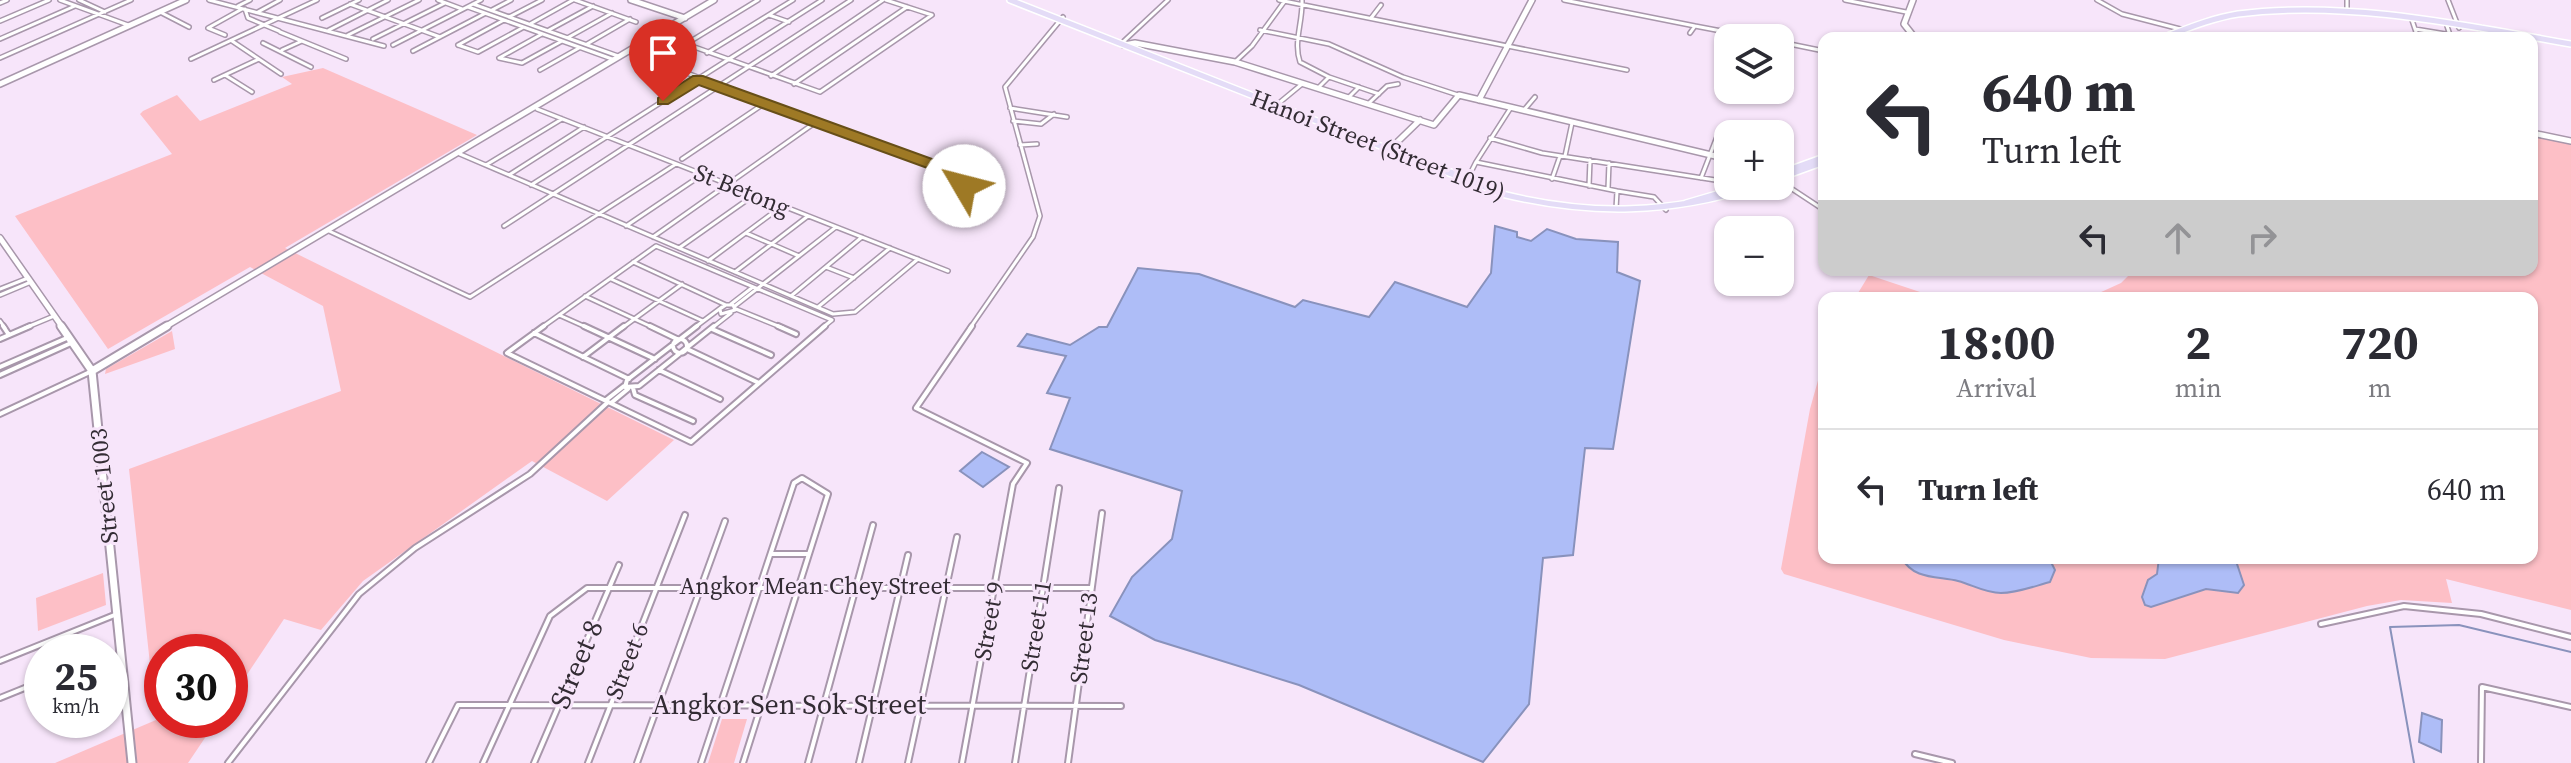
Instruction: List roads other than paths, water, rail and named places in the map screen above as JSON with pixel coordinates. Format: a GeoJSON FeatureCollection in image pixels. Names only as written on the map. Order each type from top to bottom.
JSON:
{"type":"FeatureCollection","features":[{"type":"Feature","properties":{"kind":"main road"},"geometry":{"type":"LineString","coordinates":[[128,25],[183,0]]}},
{"type":"Feature","properties":{"kind":"main road"},"geometry":{"type":"LineString","coordinates":[[0,82],[183,0]]}},
{"type":"Feature","properties":{"kind":"main road"},"geometry":{"type":"LineString","coordinates":[[631,0],[685,18]]}},
{"type":"Feature","properties":{"kind":"main road"},"geometry":{"type":"LineString","coordinates":[[92,371],[537,109],[714,0]]}},
{"type":"Feature","properties":{"kind":"main road","name":"Hanoi Street (Street 1019)"},"geometry":{"type":"LineString","coordinates":[[1010,0],[1308,116]]}},
{"type":"Feature","properties":{"kind":"main road","name":"Hanoi Street (Street 1019)"},"geometry":{"type":"LineString","coordinates":[[1020,0],[1061,18]]}},
{"type":"Feature","properties":{"kind":"main road"},"geometry":{"type":"LineString","coordinates":[[1479,100],[1532,0]]}},
{"type":"Feature","properties":{"kind":"main road"},"geometry":{"type":"LineString","coordinates":[[1910,32],[1904,24],[1913,0]]}},
{"type":"Feature","properties":{"kind":"main road"},"geometry":{"type":"LineString","coordinates":[[2178,32],[2240,13],[2299,8],[2347,9],[2480,32]]}},
{"type":"Feature","properties":{"kind":"main road"},"geometry":{"type":"LineString","coordinates":[[2191,32],[2226,20],[2274,12],[2349,12],[2458,27]]}},
{"type":"Feature","properties":{"kind":"main road"},"geometry":{"type":"LineString","coordinates":[[2538,40],[2571,45]]}},
{"type":"Feature","properties":{"kind":"main road"},"geometry":{"type":"LineString","coordinates":[[2538,41],[2571,45]]}},
{"type":"Feature","properties":{"kind":"main road"},"geometry":{"type":"LineString","coordinates":[[1125,43],[1235,62],[1434,125],[1459,95],[1712,156]]}},
{"type":"Feature","properties":{"kind":"main road","name":"Hanoi Street (Street 1019)"},"geometry":{"type":"LineString","coordinates":[[1125,43],[1482,188],[1536,204],[1596,212],[1665,208],[1714,195]]}},
{"type":"Feature","properties":{"kind":"main road"},"geometry":{"type":"LineString","coordinates":[[1390,149],[1420,120]]}},
{"type":"Feature","properties":{"kind":"main road"},"geometry":{"type":"LineString","coordinates":[[2538,133],[2571,140]]}},
{"type":"Feature","properties":{"kind":"main road","name":"Hanoi Street (Street 1019)"},"geometry":{"type":"LineString","coordinates":[[1390,149],[1538,200],[1616,209],[1665,208]]}},
{"type":"Feature","properties":{"kind":"main road"},"geometry":{"type":"LineString","coordinates":[[1794,172],[1818,162]]}},
{"type":"Feature","properties":{"kind":"main road","name":"Street 1003"},"geometry":{"type":"LineString","coordinates":[[0,238],[92,371],[119,634]]}},
{"type":"Feature","properties":{"kind":"main road","name":"Street 1003"},"geometry":{"type":"LineString","coordinates":[[128,725],[132,763]]}},
{"type":"Feature","properties":{"kind":"street"},"geometry":{"type":"LineString","coordinates":[[0,3],[7,0]]}},
{"type":"Feature","properties":{"kind":"street"},"geometry":{"type":"LineString","coordinates":[[0,21],[49,0]]}},
{"type":"Feature","properties":{"kind":"street"},"geometry":{"type":"LineString","coordinates":[[60,0],[98,14]]}},
{"type":"Feature","properties":{"kind":"street"},"geometry":{"type":"LineString","coordinates":[[79,0],[128,25]]}},
{"type":"Feature","properties":{"kind":"street"},"geometry":{"type":"LineString","coordinates":[[85,2],[90,0]]}},
{"type":"Feature","properties":{"kind":"street"},"geometry":{"type":"LineString","coordinates":[[0,58],[131,0]]}},
{"type":"Feature","properties":{"kind":"street"},"geometry":{"type":"LineString","coordinates":[[209,0],[384,46]]}},
{"type":"Feature","properties":{"kind":"street"},"geometry":{"type":"LineString","coordinates":[[237,7],[250,0]]}},
{"type":"Feature","properties":{"kind":"street"},"geometry":{"type":"LineString","coordinates":[[258,12],[280,0]]}},
{"type":"Feature","properties":{"kind":"street"},"geometry":{"type":"LineString","coordinates":[[191,59],[317,0]]}},
{"type":"Feature","properties":{"kind":"street"},"geometry":{"type":"LineString","coordinates":[[322,18],[359,0]]}},
{"type":"Feature","properties":{"kind":"street"},"geometry":{"type":"LineString","coordinates":[[329,30],[388,0]]}},
{"type":"Feature","properties":{"kind":"street"},"geometry":{"type":"LineString","coordinates":[[348,35],[419,0]]}},
{"type":"Feature","properties":{"kind":"street"},"geometry":{"type":"LineString","coordinates":[[438,0],[462,9]]}},
{"type":"Feature","properties":{"kind":"street"},"geometry":{"type":"LineString","coordinates":[[393,45],[481,0]]}},
{"type":"Feature","properties":{"kind":"street"},"geometry":{"type":"LineString","coordinates":[[413,51],[511,0]]}},
{"type":"Feature","properties":{"kind":"street"},"geometry":{"type":"LineString","coordinates":[[509,17],[542,0]]}},
{"type":"Feature","properties":{"kind":"street"},"geometry":{"type":"LineString","coordinates":[[504,20],[458,45],[478,52],[574,0],[636,22]]}},
{"type":"Feature","properties":{"kind":"street"},"geometry":{"type":"LineString","coordinates":[[687,45],[689,40],[758,0]]}},
{"type":"Feature","properties":{"kind":"street"},"geometry":{"type":"LineString","coordinates":[[707,53],[793,0]]}},
{"type":"Feature","properties":{"kind":"street"},"geometry":{"type":"LineString","coordinates":[[531,185],[822,0]]}},
{"type":"Feature","properties":{"kind":"street"},"geometry":{"type":"LineString","coordinates":[[504,226],[851,0]]}},
{"type":"Feature","properties":{"kind":"street"},"geometry":{"type":"LineString","coordinates":[[641,57],[687,45],[748,68],[771,76],[794,84],[820,92],[932,15],[885,0],[771,76]]}},
{"type":"Feature","properties":{"kind":"street"},"geometry":{"type":"LineString","coordinates":[[1125,43],[1168,0]]}},
{"type":"Feature","properties":{"kind":"street"},"geometry":{"type":"LineString","coordinates":[[1279,0],[1302,2],[1627,70]]}},
{"type":"Feature","properties":{"kind":"street"},"geometry":{"type":"LineString","coordinates":[[1564,0],[1714,30]]}},
{"type":"Feature","properties":{"kind":"street"},"geometry":{"type":"LineString","coordinates":[[1845,0],[1906,12]]}},
{"type":"Feature","properties":{"kind":"street"},"geometry":{"type":"LineString","coordinates":[[2097,0],[2122,14],[2184,30]]}},
{"type":"Feature","properties":{"kind":"street"},"geometry":{"type":"LineString","coordinates":[[2347,0],[2347,9]]}},
{"type":"Feature","properties":{"kind":"street"},"geometry":{"type":"LineString","coordinates":[[2448,0],[2458,27]]}},
{"type":"Feature","properties":{"kind":"street"},"geometry":{"type":"LineString","coordinates":[[1235,62],[1252,46],[1260,30],[1287,1]]}},
{"type":"Feature","properties":{"kind":"street"},"geometry":{"type":"LineString","coordinates":[[1302,2],[1303,23],[1296,39],[1300,62],[1329,77],[1379,94]]}},
{"type":"Feature","properties":{"kind":"street"},"geometry":{"type":"LineString","coordinates":[[373,39],[445,3]]}},
{"type":"Feature","properties":{"kind":"street"},"geometry":{"type":"LineString","coordinates":[[350,4],[440,37]]}},
{"type":"Feature","properties":{"kind":"street"},"geometry":{"type":"LineString","coordinates":[[473,4],[619,59]]}},
{"type":"Feature","properties":{"kind":"street"},"geometry":{"type":"LineString","coordinates":[[1371,18],[1381,5]]}},
{"type":"Feature","properties":{"kind":"street"},"geometry":{"type":"LineString","coordinates":[[0,39],[75,6]]}},
{"type":"Feature","properties":{"kind":"street"},"geometry":{"type":"LineString","coordinates":[[548,31],[593,6]]}},
{"type":"Feature","properties":{"kind":"street"},"geometry":{"type":"LineString","coordinates":[[468,7],[619,59]]}},
{"type":"Feature","properties":{"kind":"street"},"geometry":{"type":"LineString","coordinates":[[794,84],[907,7]]}},
{"type":"Feature","properties":{"kind":"street"},"geometry":{"type":"LineString","coordinates":[[244,9],[248,18],[346,59]]}},
{"type":"Feature","properties":{"kind":"street"},"geometry":{"type":"LineString","coordinates":[[225,35],[208,28],[244,9]]}},
{"type":"Feature","properties":{"kind":"street"},"geometry":{"type":"LineString","coordinates":[[160,12],[189,27]]}},
{"type":"Feature","properties":{"kind":"street"},"geometry":{"type":"LineString","coordinates":[[568,38],[612,13]]}},
{"type":"Feature","properties":{"kind":"street"},"geometry":{"type":"LineString","coordinates":[[769,15],[789,22]]}},
{"type":"Feature","properties":{"kind":"street"},"geometry":{"type":"LineString","coordinates":[[1037,144],[1020,145],[1005,87],[1061,18]]}},
{"type":"Feature","properties":{"kind":"street"},"geometry":{"type":"LineString","coordinates":[[540,70],[630,19]]}},
{"type":"Feature","properties":{"kind":"street"},"geometry":{"type":"LineString","coordinates":[[2412,20],[2416,32]]}},
{"type":"Feature","properties":{"kind":"street"},"geometry":{"type":"LineString","coordinates":[[279,31],[295,23]]}},
{"type":"Feature","properties":{"kind":"street"},"geometry":{"type":"LineString","coordinates":[[1690,33],[1695,26]]}},
{"type":"Feature","properties":{"kind":"street"},"geometry":{"type":"LineString","coordinates":[[2447,26],[2449,32]]}},
{"type":"Feature","properties":{"kind":"street"},"geometry":{"type":"LineString","coordinates":[[2415,29],[2430,32]]}},
{"type":"Feature","properties":{"kind":"street"},"geometry":{"type":"LineString","coordinates":[[1260,30],[1329,44],[1403,77],[1459,95]]}},
{"type":"Feature","properties":{"kind":"street"},"geometry":{"type":"LineString","coordinates":[[542,34],[499,58],[522,63],[562,41]]}},
{"type":"Feature","properties":{"kind":"street"},"geometry":{"type":"LineString","coordinates":[[232,41],[281,74]]}},
{"type":"Feature","properties":{"kind":"street"},"geometry":{"type":"LineString","coordinates":[[281,51],[302,41]]}},
{"type":"Feature","properties":{"kind":"street"},"geometry":{"type":"LineString","coordinates":[[263,43],[311,67]]}},
{"type":"Feature","properties":{"kind":"street"},"geometry":{"type":"LineString","coordinates":[[1794,45],[1818,50]]}},
{"type":"Feature","properties":{"kind":"street"},"geometry":{"type":"LineString","coordinates":[[630,52],[962,175],[964,186],[984,193]]}},
{"type":"Feature","properties":{"kind":"street"},"geometry":{"type":"LineString","coordinates":[[214,80],[257,60]]}},
{"type":"Feature","properties":{"kind":"street"},"geometry":{"type":"LineString","coordinates":[[225,75],[252,92]]}},
{"type":"Feature","properties":{"kind":"street"},"geometry":{"type":"LineString","coordinates":[[1319,87],[1329,77]]}},
{"type":"Feature","properties":{"kind":"street"},"geometry":{"type":"LineString","coordinates":[[1279,103],[1304,83]]}},
{"type":"Feature","properties":{"kind":"street"},"geometry":{"type":"LineString","coordinates":[[1369,103],[1390,85],[1398,84]]}},
{"type":"Feature","properties":{"kind":"street"},"geometry":{"type":"LineString","coordinates":[[1349,97],[1359,87]]}},
{"type":"Feature","properties":{"kind":"street"},"geometry":{"type":"LineString","coordinates":[[1522,112],[1535,97]]}},
{"type":"Feature","properties":{"kind":"street"},"geometry":{"type":"LineString","coordinates":[[682,159],[765,103]]}},
{"type":"Feature","properties":{"kind":"street"},"geometry":{"type":"LineString","coordinates":[[1009,107],[1067,117]]}},
{"type":"Feature","properties":{"kind":"street","name":"St Betong"},"geometry":{"type":"LineString","coordinates":[[537,109],[948,271]]}},
{"type":"Feature","properties":{"kind":"street"},"geometry":{"type":"LineString","coordinates":[[1468,178],[1510,109]]}},
{"type":"Feature","properties":{"kind":"street"},"geometry":{"type":"LineString","coordinates":[[1013,121],[1041,124],[1054,114]]}},
{"type":"Feature","properties":{"kind":"street"},"geometry":{"type":"LineString","coordinates":[[485,165],[562,119]]}},
{"type":"Feature","properties":{"kind":"street"},"geometry":{"type":"LineString","coordinates":[[653,237],[816,122]]}},
{"type":"Feature","properties":{"kind":"street"},"geometry":{"type":"LineString","coordinates":[[1552,179],[1572,123]]}},
{"type":"Feature","properties":{"kind":"street"},"geometry":{"type":"LineString","coordinates":[[509,175],[584,127]]}},
{"type":"Feature","properties":{"kind":"street"},"geometry":{"type":"LineString","coordinates":[[1490,138],[1562,156],[1714,180]]}},
{"type":"Feature","properties":{"kind":"street","name":"Street 9"},"geometry":{"type":"LineString","coordinates":[[962,763],[1015,478],[1026,467],[1025,460],[916,408],[1033,237],[1040,216],[1020,145]]}},
{"type":"Feature","properties":{"kind":"street"},"geometry":{"type":"LineString","coordinates":[[1701,178],[1714,149]]}},
{"type":"Feature","properties":{"kind":"street"},"geometry":{"type":"LineString","coordinates":[[460,154],[833,314],[855,312],[918,259]]}},
{"type":"Feature","properties":{"kind":"street"},"geometry":{"type":"LineString","coordinates":[[1589,186],[1590,160]]}},
{"type":"Feature","properties":{"kind":"street"},"geometry":{"type":"LineString","coordinates":[[1476,162],[1654,197],[1665,208]]}},
{"type":"Feature","properties":{"kind":"street"},"geometry":{"type":"LineString","coordinates":[[1608,190],[1609,163]]}},
{"type":"Feature","properties":{"kind":"street"},"geometry":{"type":"LineString","coordinates":[[329,231],[470,297],[676,164]]}},
{"type":"Feature","properties":{"kind":"street"},"geometry":{"type":"LineString","coordinates":[[626,226],[703,174]]}},
{"type":"Feature","properties":{"kind":"street"},"geometry":{"type":"LineString","coordinates":[[1794,188],[1818,206]]}},
{"type":"Feature","properties":{"kind":"street"},"geometry":{"type":"LineString","coordinates":[[1616,209],[1617,191]]}},
{"type":"Feature","properties":{"kind":"street"},"geometry":{"type":"LineString","coordinates":[[679,248],[754,195]]}},
{"type":"Feature","properties":{"kind":"street"},"geometry":{"type":"LineString","coordinates":[[708,261],[782,206]]}},
{"type":"Feature","properties":{"kind":"street"},"geometry":{"type":"LineString","coordinates":[[735,272],[808,216]]}},
{"type":"Feature","properties":{"kind":"street"},"geometry":{"type":"LineString","coordinates":[[731,313],[721,314],[836,227]]}},
{"type":"Feature","properties":{"kind":"street"},"geometry":{"type":"LineString","coordinates":[[745,233],[799,256]]}},
{"type":"Feature","properties":{"kind":"street"},"geometry":{"type":"LineString","coordinates":[[791,296],[862,237]]}},
{"type":"Feature","properties":{"kind":"street"},"geometry":{"type":"LineString","coordinates":[[656,246],[832,320],[691,442],[507,353],[633,262],[656,246]]}},
{"type":"Feature","properties":{"kind":"street"},"geometry":{"type":"LineString","coordinates":[[818,307],[890,248]]}},
{"type":"Feature","properties":{"kind":"street"},"geometry":{"type":"LineString","coordinates":[[633,262],[796,334]]}},
{"type":"Feature","properties":{"kind":"street"},"geometry":{"type":"LineString","coordinates":[[826,267],[854,278]]}},
{"type":"Feature","properties":{"kind":"street"},"geometry":{"type":"LineString","coordinates":[[610,279],[703,321]]}},
{"type":"Feature","properties":{"kind":"street"},"geometry":{"type":"LineString","coordinates":[[0,292],[29,280]]}},
{"type":"Feature","properties":{"kind":"street"},"geometry":{"type":"LineString","coordinates":[[583,357],[682,284]]}},
{"type":"Feature","properties":{"kind":"street"},"geometry":{"type":"LineString","coordinates":[[585,296],[677,342],[687,342],[687,349]]}},
{"type":"Feature","properties":{"kind":"street"},"geometry":{"type":"LineString","coordinates":[[730,306],[731,313]]}},
{"type":"Feature","properties":{"kind":"street"},"geometry":{"type":"LineString","coordinates":[[629,379],[703,321],[730,306]]}},
{"type":"Feature","properties":{"kind":"street"},"geometry":{"type":"LineString","coordinates":[[228,763],[359,594],[415,548],[530,474],[608,401],[659,370],[731,313]]}},
{"type":"Feature","properties":{"kind":"street"},"geometry":{"type":"LineString","coordinates":[[559,315],[655,359]]}},
{"type":"Feature","properties":{"kind":"street"},"geometry":{"type":"LineString","coordinates":[[0,339],[54,316]]}},
{"type":"Feature","properties":{"kind":"street"},"geometry":{"type":"LineString","coordinates":[[0,321],[9,335]]}},
{"type":"Feature","properties":{"kind":"street"},"geometry":{"type":"LineString","coordinates":[[712,329],[771,355]]}},
{"type":"Feature","properties":{"kind":"street"},"geometry":{"type":"LineString","coordinates":[[534,333],[629,379]]}},
{"type":"Feature","properties":{"kind":"street"},"geometry":{"type":"LineString","coordinates":[[0,367],[70,340]]}},
{"type":"Feature","properties":{"kind":"street"},"geometry":{"type":"LineString","coordinates":[[0,375],[70,340]]}},
{"type":"Feature","properties":{"kind":"street"},"geometry":{"type":"LineString","coordinates":[[677,342],[675,351],[687,349],[759,383]]}},
{"type":"Feature","properties":{"kind":"street"},"geometry":{"type":"LineString","coordinates":[[659,370],[720,399]]}},
{"type":"Feature","properties":{"kind":"street"},"geometry":{"type":"LineString","coordinates":[[0,414],[92,371]]}},
{"type":"Feature","properties":{"kind":"street"},"geometry":{"type":"LineString","coordinates":[[629,379],[629,388],[635,395],[693,421]]}},
{"type":"Feature","properties":{"kind":"street"},"geometry":{"type":"LineString","coordinates":[[701,763],[794,483],[802,478],[828,494],[743,763]]}},
{"type":"Feature","properties":{"kind":"street","name":"Street 11"},"geometry":{"type":"LineString","coordinates":[[1015,763],[1059,488]]}},
{"type":"Feature","properties":{"kind":"street","name":"Street 13"},"geometry":{"type":"LineString","coordinates":[[1068,763],[1102,513]]}},
{"type":"Feature","properties":{"kind":"street","name":"Street 6"},"geometry":{"type":"LineString","coordinates":[[588,763],[685,515]]}},
{"type":"Feature","properties":{"kind":"street"},"geometry":{"type":"LineString","coordinates":[[637,763],[725,521]]}},
{"type":"Feature","properties":{"kind":"street"},"geometry":{"type":"LineString","coordinates":[[808,763],[873,525]]}},
{"type":"Feature","properties":{"kind":"street"},"geometry":{"type":"LineString","coordinates":[[908,763],[957,537]]}},
{"type":"Feature","properties":{"kind":"street"},"geometry":{"type":"LineString","coordinates":[[770,554],[808,554]]}},
{"type":"Feature","properties":{"kind":"street"},"geometry":{"type":"LineString","coordinates":[[859,763],[908,555]]}},
{"type":"Feature","properties":{"kind":"street","name":"Street 8"},"geometry":{"type":"LineString","coordinates":[[534,763],[619,565]]}},
{"type":"Feature","properties":{"kind":"street","name":"Angkor Mean Chey Street"},"geometry":{"type":"LineString","coordinates":[[510,705],[550,616],[582,590],[947,585],[1090,588]]}},
{"type":"Feature","properties":{"kind":"street"},"geometry":{"type":"LineString","coordinates":[[2321,624],[2374,611],[2417,607],[2481,614],[2571,637]]}},
{"type":"Feature","properties":{"kind":"street"},"geometry":{"type":"LineString","coordinates":[[0,661],[117,614]]}},
{"type":"Feature","properties":{"kind":"street"},"geometry":{"type":"LineString","coordinates":[[2481,763],[2482,687],[2571,707]]}},
{"type":"Feature","properties":{"kind":"street"},"geometry":{"type":"LineString","coordinates":[[0,698],[24,688]]}},
{"type":"Feature","properties":{"kind":"street","name":"Angkor Sen Sok Street"},"geometry":{"type":"LineString","coordinates":[[429,763],[458,705],[1121,706]]}},
{"type":"Feature","properties":{"kind":"street"},"geometry":{"type":"LineString","coordinates":[[483,763],[510,705]]}},
{"type":"Feature","properties":{"kind":"street"},"geometry":{"type":"LineString","coordinates":[[1915,754],[1952,763]]}},
{"type":"Feature","properties":{"kind":"water"},"geometry":{"type":"Polygon","coordinates":[[[1495,226],[1517,232],[1517,237],[1531,241],[1547,229],[1576,239],[1618,242],[1617,272],[1640,281],[1613,449],[1585,448],[1573,555],[1543,558],[1529,704],[1483,762],[1299,685],[1155,640],[1110,616],[1132,577],[1172,539],[1182,491],[1050,449],[1070,398],[1047,393],[1066,356],[1018,346],[1027,334],[1070,345],[1099,327],[1107,327],[1138,268],[1199,274],[1295,307],[1303,300],[1369,317],[1395,282],[1467,307],[1491,273],[1495,226]]]}},
{"type":"Feature","properties":{"kind":"water"},"geometry":{"type":"Polygon","coordinates":[[[982,452],[1009,467],[983,487],[960,471],[982,452]]]}},
{"type":"Feature","properties":{"kind":"water"},"geometry":{"type":"Polygon","coordinates":[[[2052,564],[2055,570],[2050,582],[2013,592],[1995,593],[1958,581],[1920,574],[1907,565],[2052,564]]]}},
{"type":"Feature","properties":{"kind":"water"},"geometry":{"type":"Polygon","coordinates":[[[2158,564],[2237,564],[2244,585],[2238,593],[2206,589],[2151,607],[2145,605],[2142,597],[2148,580],[2157,574],[2158,564]]]}},
{"type":"Feature","properties":{"kind":"water"},"geometry":{"type":"Polygon","coordinates":[[[2422,713],[2442,720],[2441,752],[2419,742],[2422,713]]]}},
{"type":"Feature","properties":{"kind":"waterway"},"geometry":{"type":"LineString","coordinates":[[2414,763],[2390,627],[2459,625],[2571,652]]}}]}
